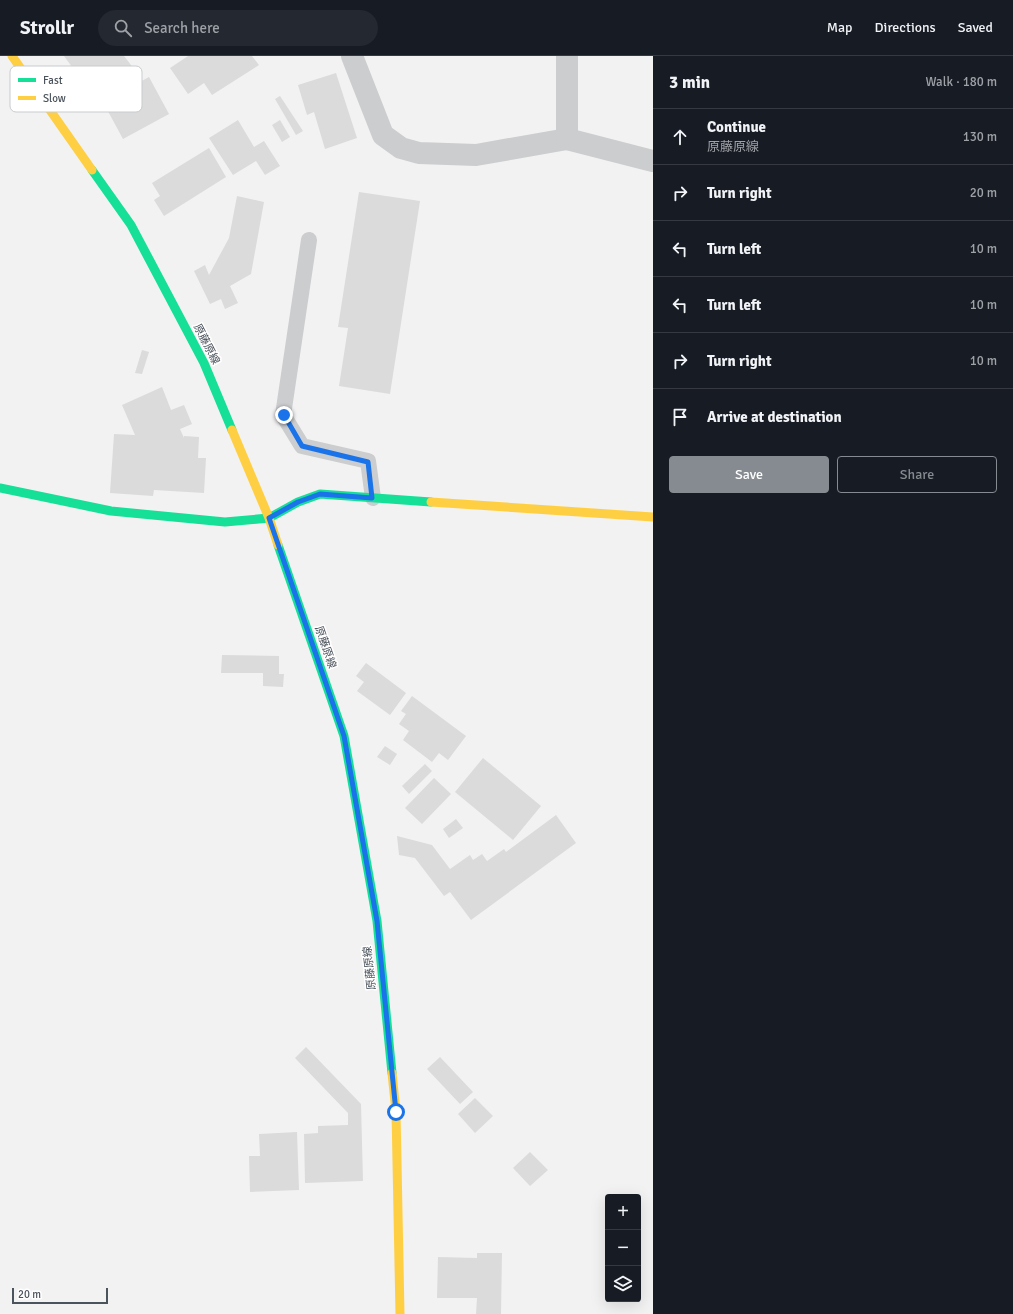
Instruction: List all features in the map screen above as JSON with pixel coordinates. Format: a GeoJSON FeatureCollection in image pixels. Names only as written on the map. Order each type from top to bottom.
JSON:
{"type":"FeatureCollection","features":[{"type":"Feature","properties":{"kind":"main road","name":"原藤原線"},"geometry":{"type":"LineString","coordinates":[[12,56],[19,66]]}},
{"type":"Feature","properties":{"kind":"main road","name":"原藤原線"},"geometry":{"type":"LineString","coordinates":[[51,112],[131,225],[204,363],[269,518],[344,736],[377,921],[396,1112],[400,1314]]}},
{"type":"Feature","properties":{"kind":"main road"},"geometry":{"type":"LineString","coordinates":[[0,488],[111,511],[225,522],[269,518],[298,502],[320,494],[653,517]]}},
{"type":"Feature","properties":{"kind":"street"},"geometry":{"type":"LineString","coordinates":[[352,56],[383,135],[401,148],[419,153],[476,155],[567,139],[653,161]]}},
{"type":"Feature","properties":{"kind":"street"},"geometry":{"type":"LineString","coordinates":[[567,56],[567,139]]}},
{"type":"Feature","properties":{"kind":"lane"},"geometry":{"type":"LineString","coordinates":[[309,240],[284,415],[302,446],[368,462],[372,498]]}},
{"type":"Feature","properties":{"kind":"building"},"geometry":{"type":"Polygon","coordinates":[[[64,56],[124,56],[132,66],[71,66],[64,56]]]}},
{"type":"Feature","properties":{"kind":"building"},"geometry":{"type":"Polygon","coordinates":[[[188,56],[252,56],[259,65],[212,95],[204,83],[188,94],[170,68],[188,56]]]}},
{"type":"Feature","properties":{"kind":"building"},"geometry":{"type":"Polygon","coordinates":[[[336,73],[357,138],[325,149],[314,112],[307,115],[298,85],[336,73]]]}},
{"type":"Feature","properties":{"kind":"building"},"geometry":{"type":"Polygon","coordinates":[[[149,77],[169,114],[123,139],[108,112],[142,112],[142,81],[149,77]]]}},
{"type":"Feature","properties":{"kind":"building"},"geometry":{"type":"Polygon","coordinates":[[[280,96],[303,131],[296,135],[275,99],[280,96]]]}},
{"type":"Feature","properties":{"kind":"building"},"geometry":{"type":"Polygon","coordinates":[[[238,120],[254,147],[264,141],[280,166],[265,175],[256,161],[233,175],[209,138],[238,120]]]}},
{"type":"Feature","properties":{"kind":"building"},"geometry":{"type":"Polygon","coordinates":[[[280,120],[290,137],[282,142],[272,125],[280,120]]]}},
{"type":"Feature","properties":{"kind":"building"},"geometry":{"type":"Polygon","coordinates":[[[209,148],[226,177],[164,216],[154,200],[160,196],[152,183],[209,148]]]}},
{"type":"Feature","properties":{"kind":"building"},"geometry":{"type":"Polygon","coordinates":[[[359,192],[420,201],[390,394],[339,386],[348,328],[338,327],[359,192]]]}},
{"type":"Feature","properties":{"kind":"building"},"geometry":{"type":"Polygon","coordinates":[[[237,196],[264,202],[251,274],[230,286],[238,303],[225,309],[221,299],[210,304],[194,271],[205,265],[209,275],[229,238],[237,196]]]}},
{"type":"Feature","properties":{"kind":"building"},"geometry":{"type":"Polygon","coordinates":[[[142,350],[149,352],[142,374],[135,373],[142,350]]]}},
{"type":"Feature","properties":{"kind":"building"},"geometry":{"type":"Polygon","coordinates":[[[162,387],[171,410],[184,405],[192,424],[180,429],[184,438],[184,436],[199,437],[198,458],[206,458],[204,493],[154,490],[153,496],[110,493],[114,434],[135,435],[122,405],[162,387]]]}},
{"type":"Feature","properties":{"kind":"building"},"geometry":{"type":"Polygon","coordinates":[[[222,655],[279,656],[279,674],[284,674],[283,687],[263,686],[263,673],[221,673],[222,655]]]}},
{"type":"Feature","properties":{"kind":"building"},"geometry":{"type":"Polygon","coordinates":[[[366,663],[406,693],[390,715],[357,691],[364,682],[356,676],[366,663]]]}},
{"type":"Feature","properties":{"kind":"building"},"geometry":{"type":"Polygon","coordinates":[[[412,696],[466,736],[448,760],[439,753],[432,762],[403,740],[409,731],[399,724],[406,714],[401,711],[412,696]]]}},
{"type":"Feature","properties":{"kind":"building"},"geometry":{"type":"Polygon","coordinates":[[[385,746],[397,754],[390,765],[377,757],[385,746]]]}},
{"type":"Feature","properties":{"kind":"building"},"geometry":{"type":"Polygon","coordinates":[[[483,758],[541,806],[513,840],[455,792],[483,758]]]}},
{"type":"Feature","properties":{"kind":"building"},"geometry":{"type":"Polygon","coordinates":[[[425,764],[432,771],[409,794],[402,786],[425,764]]]}},
{"type":"Feature","properties":{"kind":"building"},"geometry":{"type":"Polygon","coordinates":[[[434,778],[451,794],[422,824],[405,808],[434,778]]]}},
{"type":"Feature","properties":{"kind":"building"},"geometry":{"type":"Polygon","coordinates":[[[556,815],[576,843],[471,920],[450,892],[444,896],[415,858],[399,855],[397,836],[432,845],[450,869],[470,855],[473,860],[482,854],[487,861],[504,849],[506,852],[556,815]]]}},
{"type":"Feature","properties":{"kind":"building"},"geometry":{"type":"Polygon","coordinates":[[[456,819],[463,828],[449,838],[443,829],[456,819]]]}},
{"type":"Feature","properties":{"kind":"building"},"geometry":{"type":"Polygon","coordinates":[[[306,1047],[361,1104],[363,1181],[305,1183],[304,1134],[318,1133],[318,1126],[348,1125],[348,1113],[295,1058],[306,1047]]]}},
{"type":"Feature","properties":{"kind":"building"},"geometry":{"type":"Polygon","coordinates":[[[440,1057],[473,1092],[460,1104],[427,1069],[440,1057]]]}},
{"type":"Feature","properties":{"kind":"building"},"geometry":{"type":"Polygon","coordinates":[[[475,1098],[493,1116],[475,1133],[458,1114],[475,1098]]]}},
{"type":"Feature","properties":{"kind":"building"},"geometry":{"type":"Polygon","coordinates":[[[297,1132],[299,1190],[250,1192],[249,1156],[260,1156],[259,1134],[297,1132]]]}},
{"type":"Feature","properties":{"kind":"building"},"geometry":{"type":"Polygon","coordinates":[[[530,1152],[548,1170],[530,1186],[513,1168],[530,1152]]]}},
{"type":"Feature","properties":{"kind":"building"},"geometry":{"type":"Polygon","coordinates":[[[477,1253],[502,1253],[501,1314],[476,1314],[477,1298],[437,1298],[438,1257],[477,1258],[477,1253]]]}},
{"type":"Feature","properties":{"kind":"traffic: fast"},"geometry":{"type":"LineString","coordinates":[[92,170],[131,225],[204,363],[232,430]]}},
{"type":"Feature","properties":{"kind":"traffic: fast"},"geometry":{"type":"LineString","coordinates":[[0,488],[111,511],[225,522],[269,518],[298,502],[320,494],[431,502]]}},
{"type":"Feature","properties":{"kind":"traffic: fast"},"geometry":{"type":"LineString","coordinates":[[278,545],[344,736],[377,921],[392,1073]]}},
{"type":"Feature","properties":{"kind":"traffic: slow"},"geometry":{"type":"LineString","coordinates":[[12,56],[19,66]]}},
{"type":"Feature","properties":{"kind":"traffic: slow"},"geometry":{"type":"LineString","coordinates":[[51,112],[92,170]]}},
{"type":"Feature","properties":{"kind":"traffic: slow"},"geometry":{"type":"LineString","coordinates":[[232,430],[269,518],[278,545]]}},
{"type":"Feature","properties":{"kind":"traffic: slow"},"geometry":{"type":"LineString","coordinates":[[431,502],[653,517]]}},
{"type":"Feature","properties":{"kind":"traffic: slow"},"geometry":{"type":"LineString","coordinates":[[392,1073],[396,1112],[400,1314]]}},
{"type":"Feature","properties":{"kind":"route"},"geometry":{"type":"LineString","coordinates":[[284,415],[302,446],[368,462],[372,498],[320,494],[298,502],[269,518],[344,736],[377,921],[396,1112]]}}]}
